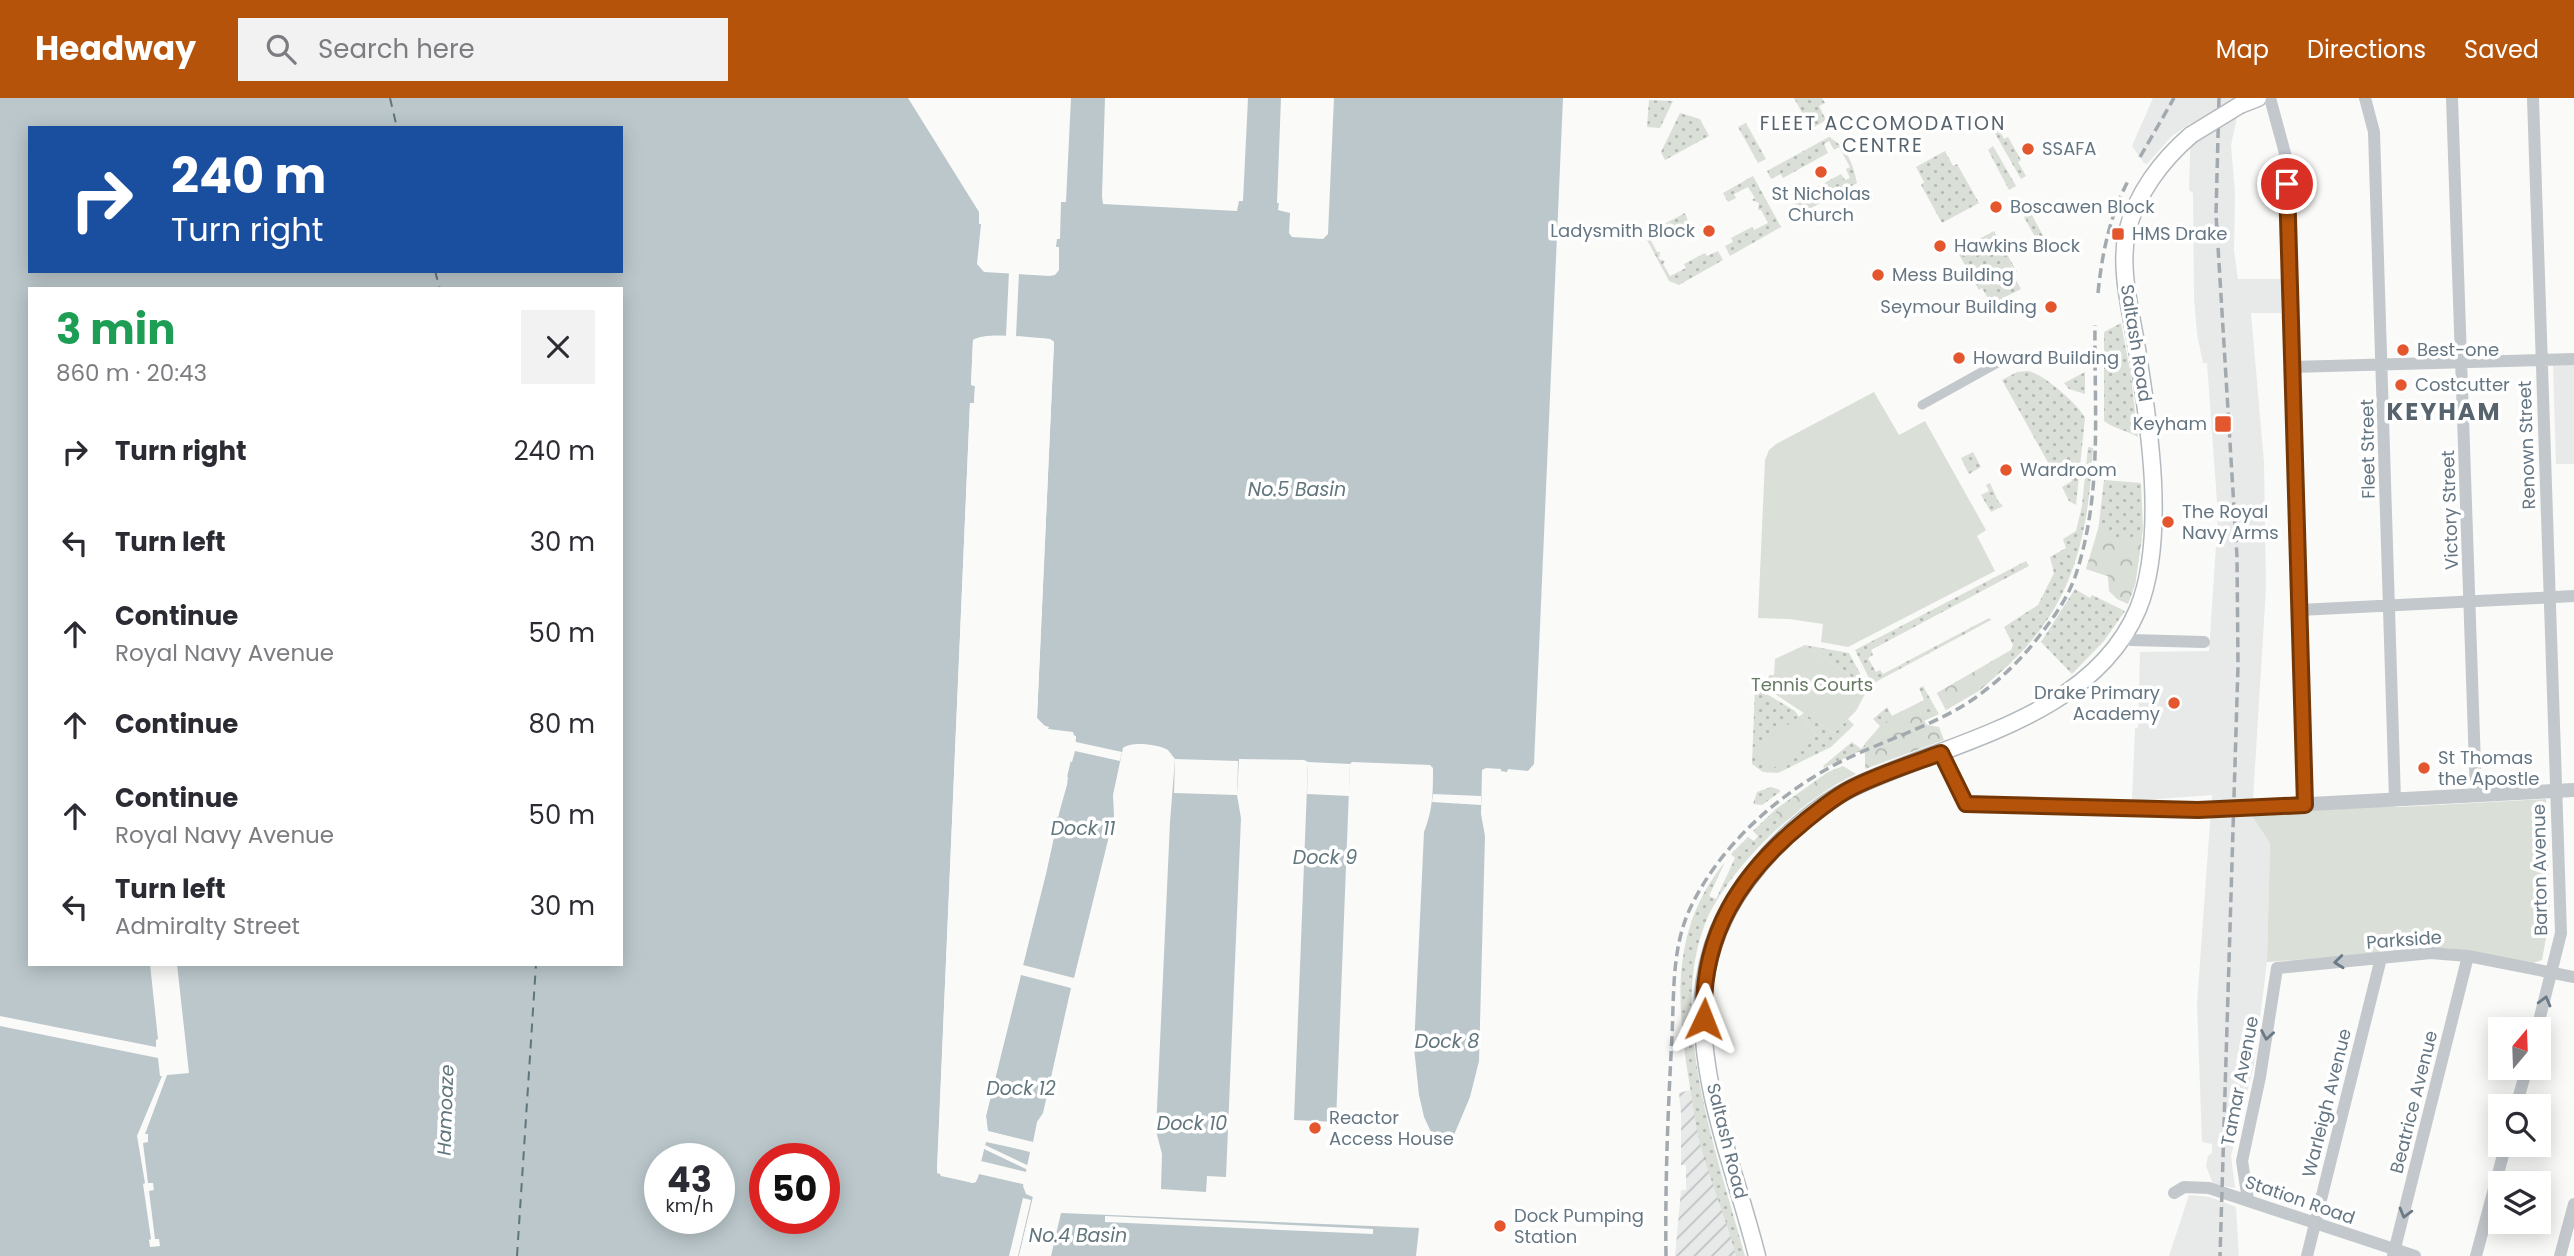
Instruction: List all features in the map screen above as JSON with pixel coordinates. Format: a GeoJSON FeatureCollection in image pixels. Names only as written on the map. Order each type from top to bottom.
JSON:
{"type":"FeatureCollection","features":[{"type":"Feature","properties":{"kind":"main road","name":"Saltash Road"},"geometry":{"type":"LineString","coordinates":[[1757,1256],[1713,1095],[1704,1038],[1703,1000],[1707,964],[1717,931],[1728,907],[1760,863],[1821,808],[1850,789],[2001,729],[2065,693],[2108,656],[2122,638],[2144,592],[2153,528],[2152,473],[2146,406],[2127,291],[2125,245],[2131,220],[2147,186],[2175,149],[2191,135],[2240,105],[2258,98]]}},
{"type":"Feature","properties":{"kind":"street"},"geometry":{"type":"LineString","coordinates":[[2270,98],[2286,157],[2305,805]]}},
{"type":"Feature","properties":{"kind":"street","name":"Fleet Street"},"geometry":{"type":"LineString","coordinates":[[2365,98],[2374,132],[2395,800]]}},
{"type":"Feature","properties":{"kind":"street","name":"Victory Street"},"geometry":{"type":"LineString","coordinates":[[2452,98],[2476,794]]}},
{"type":"Feature","properties":{"kind":"street","name":"Renown Street"},"geometry":{"type":"LineString","coordinates":[[2533,98],[2556,791]]}},
{"type":"Feature","properties":{"kind":"street"},"geometry":{"type":"LineString","coordinates":[[1922,405],[2012,355]]}},
{"type":"Feature","properties":{"kind":"street"},"geometry":{"type":"LineString","coordinates":[[2291,367],[2574,359]]}},
{"type":"Feature","properties":{"kind":"street"},"geometry":{"type":"LineString","coordinates":[[2300,610],[2574,596]]}},
{"type":"Feature","properties":{"kind":"street"},"geometry":{"type":"LineString","coordinates":[[2122,638],[2204,642]]}},
{"type":"Feature","properties":{"kind":"street"},"geometry":{"type":"LineString","coordinates":[[1941,753],[1966,804],[2165,810],[2574,790]]}},
{"type":"Feature","properties":{"kind":"street","name":"Barton Avenue"},"geometry":{"type":"LineString","coordinates":[[2540,1017],[2561,933],[2556,791]]}},
{"type":"Feature","properties":{"kind":"street","name":"Parkside"},"geometry":{"type":"LineString","coordinates":[[2277,968],[2431,953],[2468,956],[2574,977]]}},
{"type":"Feature","properties":{"kind":"street","name":"Beatrice Avenue"},"geometry":{"type":"LineString","coordinates":[[2393,1253],[2468,956]]}},
{"type":"Feature","properties":{"kind":"street","name":"Warleigh Avenue"},"geometry":{"type":"LineString","coordinates":[[2306,1256],[2381,957]]}},
{"type":"Feature","properties":{"kind":"street","name":"Tamar Avenue"},"geometry":{"type":"LineString","coordinates":[[2248,1200],[2242,1161],[2260,1077],[2277,968]]}},
{"type":"Feature","properties":{"kind":"street"},"geometry":{"type":"LineString","coordinates":[[2476,1256],[2503,1157]]}},
{"type":"Feature","properties":{"kind":"street","name":"Station Road"},"geometry":{"type":"LineString","coordinates":[[2174,1193],[2184,1187],[2209,1188],[2393,1253],[2415,1256]]}},
{"type":"Feature","properties":{"kind":"street"},"geometry":{"type":"LineString","coordinates":[[2560,1256],[2574,1204]]}},
{"type":"Feature","properties":{"kind":"shaded area"},"geometry":{"type":"Polygon","coordinates":[[[2153,98],[2241,98],[2231,145],[2235,194],[2234,251],[2238,279],[2282,279],[2281,313],[2251,313],[2264,462],[2266,588],[2252,816],[2270,843],[2267,962],[2254,1065],[2231,1156],[2235,1188],[2213,1184],[2206,1166],[2208,1156],[2212,1153],[2212,1144],[2202,1142],[2197,1004],[2212,795],[2132,801],[2140,652],[2209,651],[2218,516],[2207,363],[2203,363],[2197,334],[2194,298],[2193,193],[2189,190],[2191,123],[2172,136],[2147,164],[2144,163],[2132,146],[2153,98]]]}},
{"type":"Feature","properties":{"kind":"shaded area"},"geometry":{"type":"Polygon","coordinates":[[[2553,365],[2574,365],[2574,464],[2556,464],[2553,365]]]}},
{"type":"Feature","properties":{"kind":"shaded area"},"geometry":{"type":"Polygon","coordinates":[[[1690,1090],[1703,1153],[1736,1256],[1675,1256],[1681,1190],[1686,1190],[1686,1165],[1681,1165],[1679,1093],[1690,1090]]]}},
{"type":"Feature","properties":{"kind":"shaded area"},"geometry":{"type":"Polygon","coordinates":[[[2189,1195],[2210,1197],[2236,1207],[2239,1256],[2169,1256],[2189,1195]]]}},
{"type":"Feature","properties":{"kind":"green space"},"geometry":{"type":"Polygon","coordinates":[[[1794,98],[1822,98],[1825,103],[1819,106],[1826,120],[1811,129],[1794,98]]]}},
{"type":"Feature","properties":{"kind":"green space"},"geometry":{"type":"Polygon","coordinates":[[[1649,100],[1673,101],[1660,128],[1647,127],[1649,100]]]}},
{"type":"Feature","properties":{"kind":"green space"},"geometry":{"type":"Polygon","coordinates":[[[1680,113],[1700,119],[1709,136],[1665,160],[1661,152],[1680,113]]]}},
{"type":"Feature","properties":{"kind":"green space"},"geometry":{"type":"Polygon","coordinates":[[[1746,123],[1766,159],[1758,163],[1738,127],[1746,123]]]}},
{"type":"Feature","properties":{"kind":"green space"},"geometry":{"type":"Polygon","coordinates":[[[1997,126],[2004,139],[2008,137],[2021,160],[2018,162],[2026,176],[2021,179],[1993,130],[1997,126]]]}},
{"type":"Feature","properties":{"kind":"green space"},"geometry":{"type":"Polygon","coordinates":[[[1829,137],[1840,146],[1848,157],[1857,183],[1800,214],[1794,204],[1797,202],[1795,199],[1841,174],[1845,180],[1850,178],[1846,169],[1850,167],[1839,147],[1834,150],[1829,141],[1824,144],[1828,153],[1783,178],[1781,174],[1771,179],[1767,171],[1829,137]]]}},
{"type":"Feature","properties":{"kind":"green space"},"geometry":{"type":"Polygon","coordinates":[[[1993,146],[2016,186],[2009,190],[1988,150],[1993,146]]]}},
{"type":"Feature","properties":{"kind":"green space"},"geometry":{"type":"Polygon","coordinates":[[[1945,151],[1953,166],[1957,164],[1979,203],[1942,223],[1921,185],[1924,182],[1916,167],[1945,151]]]}},
{"type":"Feature","properties":{"kind":"green space"},"geometry":{"type":"Polygon","coordinates":[[[1753,176],[1781,227],[1730,256],[1725,246],[1733,242],[1731,238],[1752,227],[1754,230],[1768,223],[1761,210],[1758,210],[1759,203],[1752,200],[1755,198],[1748,187],[1734,194],[1736,198],[1728,202],[1723,193],[1753,176]]]}},
{"type":"Feature","properties":{"kind":"green space"},"geometry":{"type":"Polygon","coordinates":[[[1685,213],[1689,224],[1668,236],[1665,233],[1651,241],[1657,252],[1660,252],[1659,259],[1665,261],[1663,264],[1670,276],[1686,268],[1684,264],[1705,253],[1707,256],[1718,251],[1723,260],[1679,285],[1669,281],[1646,238],[1647,233],[1685,213]]]}},
{"type":"Feature","properties":{"kind":"green space"},"geometry":{"type":"Polygon","coordinates":[[[2031,213],[2051,251],[2045,255],[2024,217],[2031,213]]]}},
{"type":"Feature","properties":{"kind":"green space"},"geometry":{"type":"Polygon","coordinates":[[[1994,231],[2017,272],[2013,275],[2021,289],[1991,304],[1982,288],[1979,290],[1957,251],[1994,231]]]}},
{"type":"Feature","properties":{"kind":"green space"},"geometry":{"type":"Polygon","coordinates":[[[2121,323],[2138,437],[2104,421],[2104,332],[2121,323]]]}},
{"type":"Feature","properties":{"kind":"green space"},"geometry":{"type":"Polygon","coordinates":[[[2028,371],[2060,390],[2085,418],[2076,505],[2069,501],[2062,487],[2072,481],[2066,470],[2055,475],[2002,380],[2017,372],[2028,371]]]}},
{"type":"Feature","properties":{"kind":"green space"},"geometry":{"type":"Polygon","coordinates":[[[2085,372],[2085,394],[2069,389],[2064,383],[2085,372]]]}},
{"type":"Feature","properties":{"kind":"green space"},"geometry":{"type":"Polygon","coordinates":[[[1874,392],[1899,435],[1925,421],[1986,530],[1977,536],[1995,571],[1848,647],[1821,642],[1823,624],[1758,618],[1765,460],[1769,450],[1776,444],[1874,392]]]}},
{"type":"Feature","properties":{"kind":"green space"},"geometry":{"type":"Polygon","coordinates":[[[2088,447],[2093,448],[2083,532],[2073,568],[2058,601],[2039,631],[2015,659],[1984,685],[1946,710],[1937,693],[2011,650],[2013,645],[2004,627],[2038,605],[2054,573],[2050,557],[2066,548],[2063,539],[2076,531],[2082,506],[2088,447]]]}},
{"type":"Feature","properties":{"kind":"green space"},"geometry":{"type":"Polygon","coordinates":[[[1973,452],[1981,467],[1969,474],[1961,458],[1973,452]]]}},
{"type":"Feature","properties":{"kind":"green space"},"geometry":{"type":"Polygon","coordinates":[[[2104,480],[2141,483],[2143,528],[2135,585],[2086,569],[2098,532],[2104,480]]]}},
{"type":"Feature","properties":{"kind":"green space"},"geometry":{"type":"Polygon","coordinates":[[[1990,483],[2003,506],[1991,512],[1981,495],[1989,491],[1986,485],[1990,483]]]}},
{"type":"Feature","properties":{"kind":"green space"},"geometry":{"type":"Polygon","coordinates":[[[2099,526],[2110,539],[2142,538],[2135,585],[2128,604],[2109,591],[2108,576],[2086,569],[2099,526]]]}},
{"type":"Feature","properties":{"kind":"green space"},"geometry":{"type":"Polygon","coordinates":[[[2026,561],[2029,566],[1871,650],[1873,655],[1868,658],[1876,672],[1880,670],[1883,674],[1989,618],[1991,620],[1872,684],[1855,650],[2026,561]]]}},
{"type":"Feature","properties":{"kind":"green space"},"geometry":{"type":"Polygon","coordinates":[[[2075,589],[2090,598],[2092,595],[2125,611],[2104,641],[2072,674],[2041,642],[2075,589]]]}},
{"type":"Feature","properties":{"kind":"green space"},"geometry":{"type":"Polygon","coordinates":[[[1805,645],[1849,653],[1868,688],[1805,645]]]}},
{"type":"Feature","properties":{"kind":"green space","name":"Tennis Courts"},"geometry":{"type":"Polygon","coordinates":[[[1805,645],[1868,688],[1856,711],[1834,733],[1766,688],[1769,675],[1774,675],[1775,659],[1805,645]]]}},
{"type":"Feature","properties":{"kind":"green space"},"geometry":{"type":"Polygon","coordinates":[[[2007,653],[2012,662],[1979,691],[1946,710],[1937,693],[2007,653]]]}},
{"type":"Feature","properties":{"kind":"green space"},"geometry":{"type":"Polygon","coordinates":[[[1923,686],[1939,714],[1824,768],[1823,766],[1852,742],[1861,749],[1880,726],[1873,719],[1887,707],[1892,716],[1924,700],[1919,688],[1923,686]]]}},
{"type":"Feature","properties":{"kind":"green space"},"geometry":{"type":"Polygon","coordinates":[[[1755,687],[1795,711],[1799,717],[1756,749],[1817,736],[1801,715],[1804,713],[1834,733],[1848,719],[1854,725],[1831,747],[1778,773],[1763,772],[1752,764],[1755,687]]]}},
{"type":"Feature","properties":{"kind":"green space"},"geometry":{"type":"Polygon","coordinates":[[[1924,701],[1923,719],[1927,725],[1939,727],[1944,740],[1865,769],[1865,743],[1892,716],[1924,701]]]}},
{"type":"Feature","properties":{"kind":"green space"},"geometry":{"type":"Polygon","coordinates":[[[1801,715],[1817,736],[1771,770],[1755,749],[1801,715]]]}},
{"type":"Feature","properties":{"kind":"green space"},"geometry":{"type":"Polygon","coordinates":[[[1843,766],[1856,774],[1818,796],[1783,824],[1776,819],[1776,809],[1828,772],[1843,766]]]}},
{"type":"Feature","properties":{"kind":"green space"},"geometry":{"type":"Polygon","coordinates":[[[1771,787],[1780,792],[1762,805],[1753,804],[1757,792],[1771,787]]]}},
{"type":"Feature","properties":{"kind":"green space"},"geometry":{"type":"Polygon","coordinates":[[[2546,799],[2550,916],[2542,960],[2527,965],[2449,948],[2267,962],[2270,843],[2252,816],[2392,802],[2394,807],[2400,807],[2546,799]]]}},
{"type":"Feature","properties":{"kind":"green space"},"geometry":{"type":"Polygon","coordinates":[[[1776,809],[1776,819],[1783,824],[1750,857],[1719,897],[1705,924],[1695,962],[1692,1003],[1694,1046],[1711,1134],[1745,1256],[1736,1256],[1697,1127],[1682,1022],[1682,966],[1686,939],[1707,887],[1725,862],[1709,896],[1716,899],[1735,858],[1731,854],[1748,837],[1754,841],[1758,836],[1753,831],[1776,809]]]}},
{"type":"Feature","properties":{"kind":"water"},"geometry":{"type":"Polygon","coordinates":[[[0,98],[908,98],[979,212],[981,224],[977,264],[984,272],[1050,276],[1059,270],[1059,247],[1056,247],[1057,239],[1060,239],[1061,202],[1066,202],[1071,98],[1105,98],[1103,204],[1237,211],[1239,201],[1243,201],[1248,98],[1281,98],[1278,210],[1290,213],[1289,233],[1292,237],[1323,239],[1328,234],[1334,98],[1563,98],[1534,764],[1528,771],[1482,770],[1481,814],[1485,836],[1479,1061],[1470,1097],[1454,1135],[1441,1137],[1439,1134],[1432,1134],[1424,1117],[1414,1048],[1424,832],[1433,793],[1433,768],[1430,765],[1350,764],[1336,1122],[1294,1120],[1308,762],[1239,759],[1237,795],[1241,818],[1226,1177],[1207,1176],[1206,1192],[1161,1189],[1162,1154],[1156,1131],[1175,759],[1168,750],[1145,744],[1123,748],[1113,795],[1114,816],[1074,978],[1023,965],[1076,736],[1048,729],[1037,718],[1054,342],[1050,339],[1010,336],[988,336],[973,340],[971,385],[975,386],[974,403],[970,403],[937,1173],[976,1182],[986,1141],[1030,1152],[1023,1186],[1026,1194],[1033,1197],[1019,1256],[0,1256],[0,98]]]}},
{"type":"Feature","properties":{"kind":"water","name":"Dock 12"},"geometry":{"type":"Polygon","coordinates":[[[1021,975],[1071,988],[1043,1113],[1037,1122],[1033,1142],[987,1131],[986,1116],[1021,975]]]}},
{"type":"Feature","properties":{"kind":"water","name":"No.4 Basin"},"geometry":{"type":"Polygon","coordinates":[[[1061,1213],[1419,1228],[1416,1256],[1051,1256],[1061,1213]]]}},
{"type":"Feature","properties":{"kind":"pier"},"geometry":{"type":"Polygon","coordinates":[[[1009,271],[1019,272],[1016,337],[1050,339],[1054,342],[1037,718],[1042,725],[1049,727],[1048,729],[1073,732],[1076,742],[1122,752],[1120,761],[1075,751],[1072,762],[1068,761],[1072,736],[1047,732],[1033,719],[1050,343],[991,339],[977,341],[975,382],[979,386],[978,404],[974,407],[943,1113],[946,1116],[940,1169],[943,1173],[973,1180],[982,1140],[986,1138],[1033,1149],[1034,1152],[986,1142],[985,1145],[1031,1167],[1030,1171],[984,1149],[981,1161],[1030,1173],[1027,1185],[979,1174],[973,1183],[941,1176],[937,1169],[970,403],[974,403],[975,386],[971,385],[973,340],[988,336],[1006,336],[1009,271]]]}},
{"type":"Feature","properties":{"kind":"pier"},"geometry":{"type":"Polygon","coordinates":[[[1175,759],[1238,761],[1237,795],[1174,793],[1175,759]]]}},
{"type":"Feature","properties":{"kind":"pier"},"geometry":{"type":"Polygon","coordinates":[[[1308,762],[1350,764],[1349,796],[1307,794],[1308,762]]]}},
{"type":"Feature","properties":{"kind":"pier"},"geometry":{"type":"Polygon","coordinates":[[[1065,776],[1068,777],[1067,785],[1056,817],[1046,874],[1022,969],[1020,964],[1052,830],[1052,816],[1065,776]]]}},
{"type":"Feature","properties":{"kind":"pier"},"geometry":{"type":"Polygon","coordinates":[[[1433,794],[1481,796],[1481,805],[1432,802],[1433,794]]]}},
{"type":"Feature","properties":{"kind":"pier"},"geometry":{"type":"Polygon","coordinates":[[[150,966],[177,966],[189,1073],[167,1075],[145,1134],[148,1134],[148,1142],[143,1143],[148,1183],[153,1183],[154,1190],[149,1191],[155,1239],[159,1239],[160,1246],[150,1247],[145,1183],[137,1136],[162,1076],[158,1058],[0,1026],[0,1016],[156,1047],[158,1039],[150,966]]]}},
{"type":"Feature","properties":{"kind":"pier"},"geometry":{"type":"Polygon","coordinates":[[[1020,972],[986,1116],[988,1131],[1036,1143],[1033,1146],[986,1135],[984,1132],[983,1116],[1017,974],[1020,972]]]}},
{"type":"Feature","properties":{"kind":"pier"},"geometry":{"type":"Polygon","coordinates":[[[1033,1197],[1036,1199],[1023,1256],[1019,1256],[1033,1197]]]}},
{"type":"Feature","properties":{"kind":"pier"},"geometry":{"type":"Polygon","coordinates":[[[1023,1198],[1031,1200],[1018,1256],[1009,1256],[1023,1198]]]}},
{"type":"Feature","properties":{"kind":"pier"},"geometry":{"type":"Polygon","coordinates":[[[1105,1216],[1373,1229],[1373,1234],[1105,1222],[1105,1216]]]}},
{"type":"Feature","properties":{"kind":"ferry route"},"geometry":{"type":"LineString","coordinates":[[390,98],[397,126]]}},
{"type":"Feature","properties":{"kind":"ferry route"},"geometry":{"type":"LineString","coordinates":[[436,273],[439,287]]}},
{"type":"Feature","properties":{"kind":"ferry route"},"geometry":{"type":"LineString","coordinates":[[517,1256],[536,966]]}},
{"type":"Feature","properties":{"kind":"railway"},"geometry":{"type":"LineString","coordinates":[[2140,157],[2174,98]]}},
{"type":"Feature","properties":{"kind":"railway"},"geometry":{"type":"LineString","coordinates":[[2219,98],[2216,214],[2237,557],[2238,666],[2220,1256]]}},
{"type":"Feature","properties":{"kind":"railway"},"geometry":{"type":"LineString","coordinates":[[2098,293],[2108,235],[2129,179]]}},
{"type":"Feature","properties":{"kind":"railway"},"geometry":{"type":"LineString","coordinates":[[1666,1256],[1667,1146],[1674,989],[1676,958],[1688,913],[1713,869],[1729,849],[1746,830],[1785,796],[1827,769],[1940,718],[1975,698],[2018,661],[2055,615],[2075,577],[2090,515],[2095,452],[2095,325]]}},
{"type":"Feature","properties":{"kind":"place","name":"SSAFA"},"geometry":{"type":"Point","coordinates":[2028,149]}},
{"type":"Feature","properties":{"kind":"place","name":"St Nicholas Church"},"geometry":{"type":"Point","coordinates":[1821,172]}},
{"type":"Feature","properties":{"kind":"place","name":"Boscawen Block"},"geometry":{"type":"Point","coordinates":[1996,207]}},
{"type":"Feature","properties":{"kind":"place","name":"Ladysmith Block"},"geometry":{"type":"Point","coordinates":[1709,231]}},
{"type":"Feature","properties":{"kind":"place","name":"HMS Drake"},"geometry":{"type":"Point","coordinates":[2118,234]}},
{"type":"Feature","properties":{"kind":"place","name":"Hawkins Block"},"geometry":{"type":"Point","coordinates":[1940,246]}},
{"type":"Feature","properties":{"kind":"place","name":"Mess Building"},"geometry":{"type":"Point","coordinates":[1878,275]}},
{"type":"Feature","properties":{"kind":"place","name":"Seymour Building"},"geometry":{"type":"Point","coordinates":[2051,307]}},
{"type":"Feature","properties":{"kind":"place","name":"Best-one"},"geometry":{"type":"Point","coordinates":[2403,350]}},
{"type":"Feature","properties":{"kind":"place","name":"Howard Building"},"geometry":{"type":"Point","coordinates":[1959,358]}},
{"type":"Feature","properties":{"kind":"place","name":"Costcutter"},"geometry":{"type":"Point","coordinates":[2401,385]}},
{"type":"Feature","properties":{"kind":"place","name":"Keyham"},"geometry":{"type":"Point","coordinates":[2223,424]}},
{"type":"Feature","properties":{"kind":"place","name":"Wardroom"},"geometry":{"type":"Point","coordinates":[2006,470]}},
{"type":"Feature","properties":{"kind":"place","name":"The Royal Navy Arms"},"geometry":{"type":"Point","coordinates":[2168,522]}},
{"type":"Feature","properties":{"kind":"place","name":"Drake Primary Academy"},"geometry":{"type":"Point","coordinates":[2174,703]}},
{"type":"Feature","properties":{"kind":"place","name":"St Thomas the Apostle"},"geometry":{"type":"Point","coordinates":[2424,768]}},
{"type":"Feature","properties":{"kind":"place","name":"Reactor Access House"},"geometry":{"type":"Point","coordinates":[1315,1128]}},
{"type":"Feature","properties":{"kind":"place","name":"Dock Pumping Station"},"geometry":{"type":"Point","coordinates":[1500,1226]}},
{"type":"Feature","properties":{"kind":"district","name":"FLEET ACCOMODATION CENTRE"},"geometry":{"type":"Point","coordinates":[1883,134]}},
{"type":"Feature","properties":{"kind":"district","name":"KEYHAM"},"geometry":{"type":"Point","coordinates":[2444,412]}},
{"type":"Feature","properties":{"kind":"route"},"geometry":{"type":"LineString","coordinates":[[1704,1019],[1707,964],[1717,931],[1728,907],[1744,883],[1769,854],[1821,808],[1850,789],[1941,753],[1966,804],[2198,810],[2305,805],[2287,184]]}},
{"type":"Feature","properties":{"kind":"water label","name":"No.5 Basin"},"geometry":{"type":"Point","coordinates":[1297,489]}},
{"type":"Feature","properties":{"kind":"water label","name":"Dock 11"},"geometry":{"type":"Point","coordinates":[1083,828]}},
{"type":"Feature","properties":{"kind":"water label","name":"Dock 9"},"geometry":{"type":"Point","coordinates":[1325,857]}},
{"type":"Feature","properties":{"kind":"water label","name":"Dock 8"},"geometry":{"type":"Point","coordinates":[1447,1041]}},
{"type":"Feature","properties":{"kind":"water label","name":"Hamoaze"},"geometry":{"type":"Point","coordinates":[445,1110]}},
{"type":"Feature","properties":{"kind":"water label","name":"Dock 10"},"geometry":{"type":"Point","coordinates":[1192,1123]}}]}
